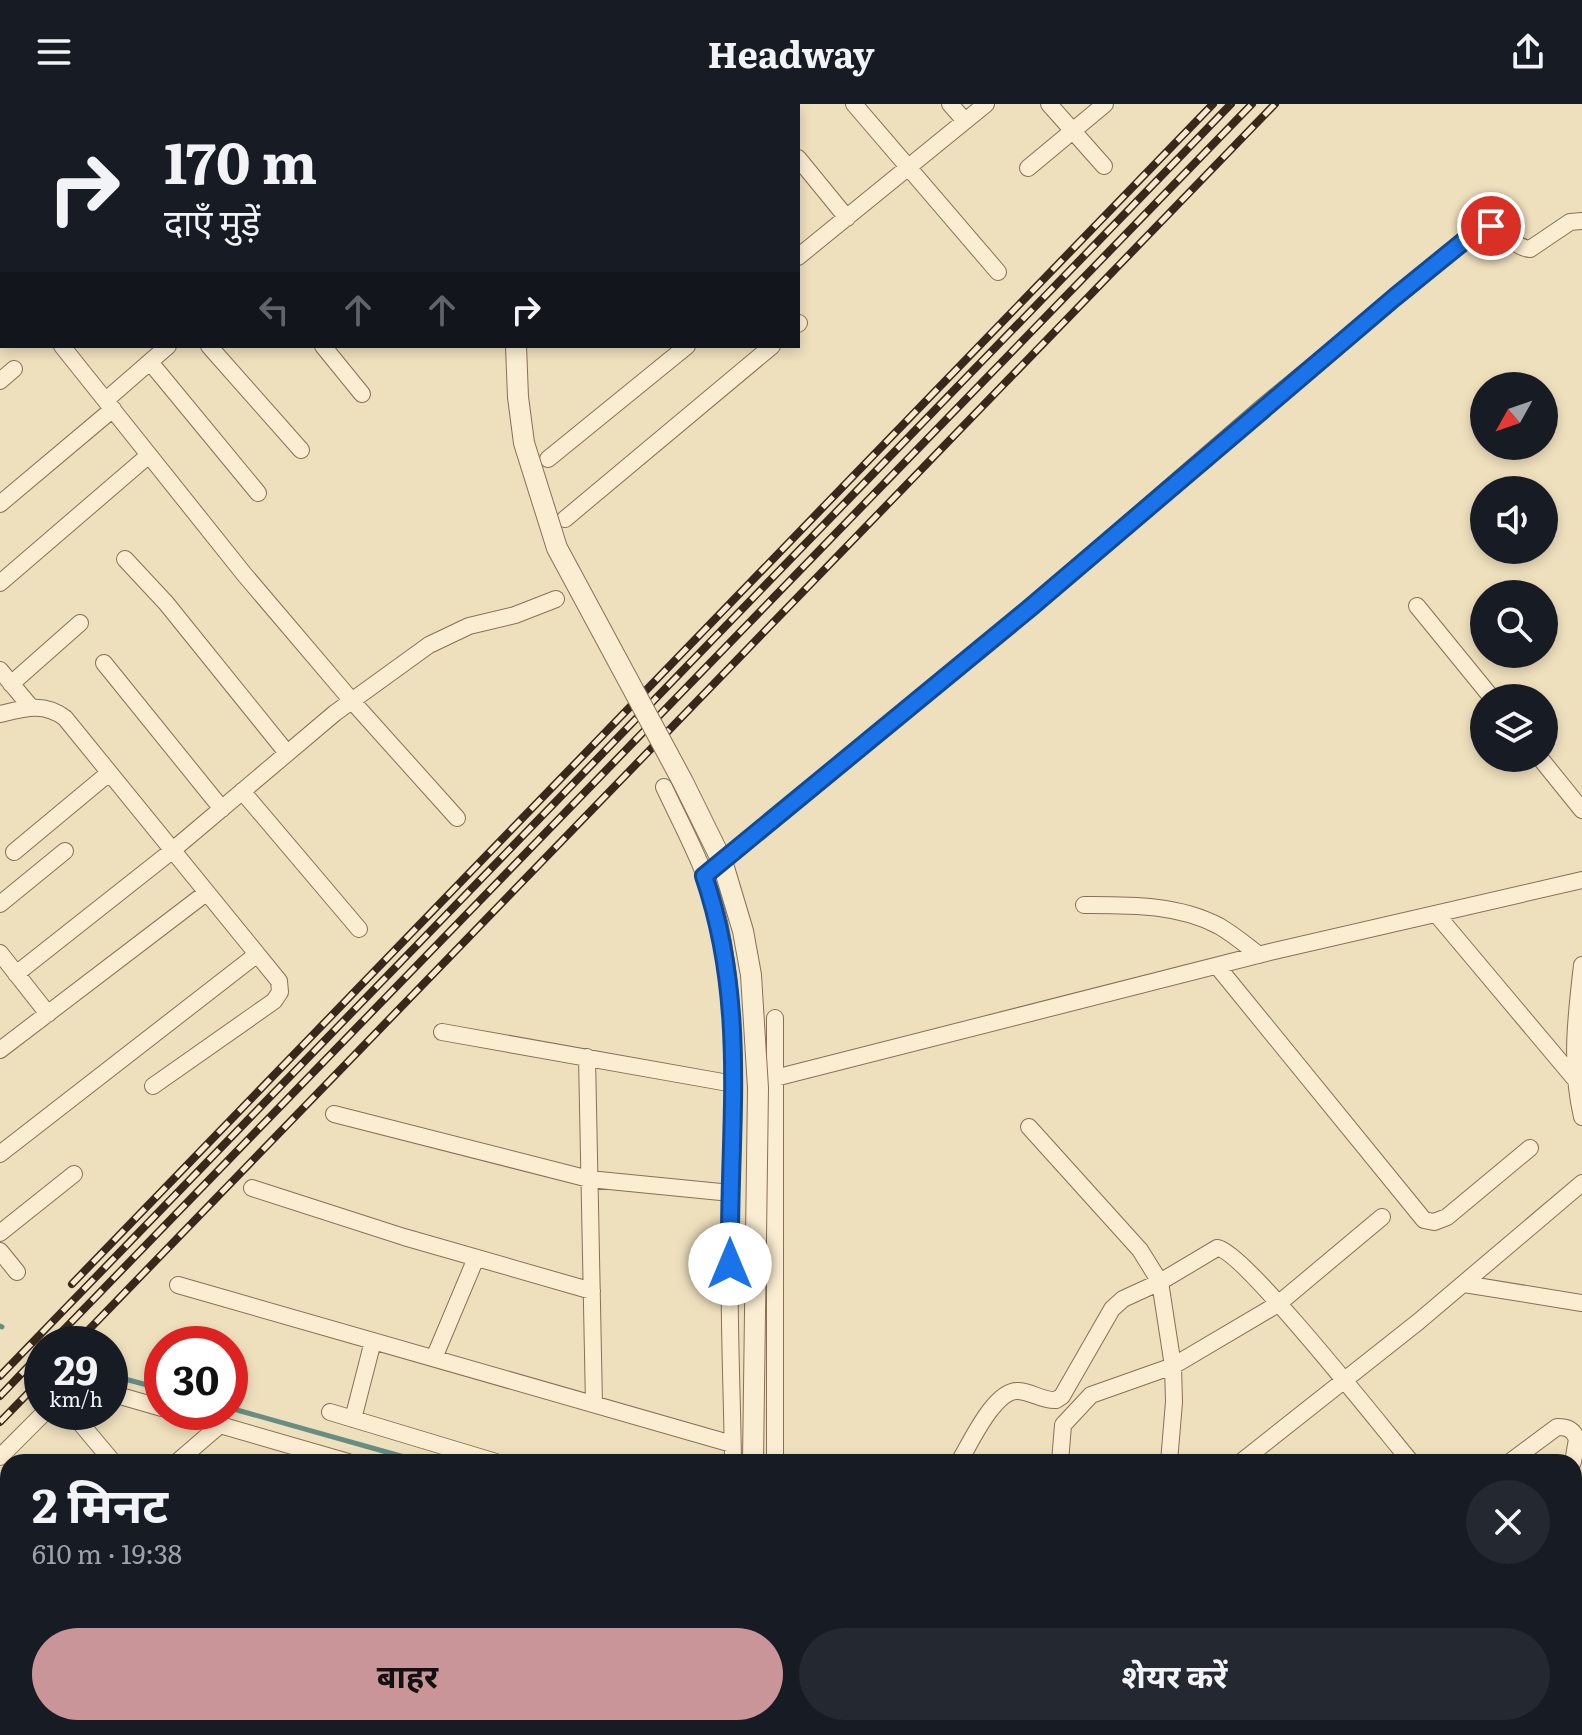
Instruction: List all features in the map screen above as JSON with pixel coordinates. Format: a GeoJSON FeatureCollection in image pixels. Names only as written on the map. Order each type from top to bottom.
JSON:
{"type":"FeatureCollection","features":[{"type":"Feature","properties":{"kind":"street"},"geometry":{"type":"LineString","coordinates":[[854,104],[998,272]]}},
{"type":"Feature","properties":{"kind":"street"},"geometry":{"type":"LineString","coordinates":[[950,104],[965,121]]}},
{"type":"Feature","properties":{"kind":"street"},"geometry":{"type":"LineString","coordinates":[[800,255],[986,104]]}},
{"type":"Feature","properties":{"kind":"street"},"geometry":{"type":"LineString","coordinates":[[1049,104],[1104,166]]}},
{"type":"Feature","properties":{"kind":"street"},"geometry":{"type":"LineString","coordinates":[[1028,168],[1105,104]]}},
{"type":"Feature","properties":{"kind":"street"},"geometry":{"type":"LineString","coordinates":[[800,160],[847,218]]}},
{"type":"Feature","properties":{"kind":"street"},"geometry":{"type":"LineString","coordinates":[[704,876],[1031,607],[1259,410],[1464,241],[1491,226],[1502,231],[1521,248],[1530,249],[1570,222],[1582,221]]}},
{"type":"Feature","properties":{"kind":"street"},"geometry":{"type":"LineString","coordinates":[[64,348],[352,701],[457,818]]}},
{"type":"Feature","properties":{"kind":"street"},"geometry":{"type":"LineString","coordinates":[[0,504],[166,348]]}},
{"type":"Feature","properties":{"kind":"street"},"geometry":{"type":"LineString","coordinates":[[211,348],[301,450]]}},
{"type":"Feature","properties":{"kind":"street"},"geometry":{"type":"LineString","coordinates":[[325,348],[362,394]]}},
{"type":"Feature","properties":{"kind":"street"},"geometry":{"type":"LineString","coordinates":[[516,348],[524,443],[557,548],[703,821],[722,861],[743,931],[756,1031],[758,1088],[753,1454]]}},
{"type":"Feature","properties":{"kind":"street"},"geometry":{"type":"LineString","coordinates":[[548,459],[685,348]]}},
{"type":"Feature","properties":{"kind":"street"},"geometry":{"type":"LineString","coordinates":[[565,519],[770,348]]}},
{"type":"Feature","properties":{"kind":"street"},"geometry":{"type":"LineString","coordinates":[[150,362],[258,493]]}},
{"type":"Feature","properties":{"kind":"street"},"geometry":{"type":"LineString","coordinates":[[0,381],[14,369]]}},
{"type":"Feature","properties":{"kind":"street"},"geometry":{"type":"LineString","coordinates":[[0,583],[149,455]]}},
{"type":"Feature","properties":{"kind":"street"},"geometry":{"type":"LineString","coordinates":[[125,559],[166,603],[287,753]]}},
{"type":"Feature","properties":{"kind":"street"},"geometry":{"type":"LineString","coordinates":[[16,974],[172,851],[352,701],[429,645],[469,626],[515,615],[556,599]]}},
{"type":"Feature","properties":{"kind":"street"},"geometry":{"type":"LineString","coordinates":[[1417,606],[1481,684]]}},
{"type":"Feature","properties":{"kind":"street"},"geometry":{"type":"LineString","coordinates":[[11,684],[80,623]]}},
{"type":"Feature","properties":{"kind":"street"},"geometry":{"type":"LineString","coordinates":[[104,663],[222,809]]}},
{"type":"Feature","properties":{"kind":"street"},"geometry":{"type":"LineString","coordinates":[[0,670],[30,706]]}},
{"type":"Feature","properties":{"kind":"street"},"geometry":{"type":"LineString","coordinates":[[0,714],[30,706],[52,709],[65,718],[279,981],[278,997],[153,1086]]}},
{"type":"Feature","properties":{"kind":"street"},"geometry":{"type":"LineString","coordinates":[[1551,772],[1582,810]]}},
{"type":"Feature","properties":{"kind":"street"},"geometry":{"type":"LineString","coordinates":[[14,852],[109,773]]}},
{"type":"Feature","properties":{"kind":"street"},"geometry":{"type":"LineString","coordinates":[[664,787],[704,876],[718,918],[731,992],[734,1084],[731,1193],[733,1454]]}},
{"type":"Feature","properties":{"kind":"street"},"geometry":{"type":"LineString","coordinates":[[242,791],[359,929]]}},
{"type":"Feature","properties":{"kind":"street"},"geometry":{"type":"LineString","coordinates":[[0,904],[65,851]]}},
{"type":"Feature","properties":{"kind":"street"},"geometry":{"type":"LineString","coordinates":[[775,1078],[1259,955],[1582,880]]}},
{"type":"Feature","properties":{"kind":"street"},"geometry":{"type":"LineString","coordinates":[[0,1050],[206,893]]}},
{"type":"Feature","properties":{"kind":"street"},"geometry":{"type":"LineString","coordinates":[[1084,905],[1136,905],[1193,916],[1219,926],[1259,955]]}},
{"type":"Feature","properties":{"kind":"street"},"geometry":{"type":"LineString","coordinates":[[1437,915],[1574,1078]]}},
{"type":"Feature","properties":{"kind":"street"},"geometry":{"type":"LineString","coordinates":[[0,953],[48,1014]]}},
{"type":"Feature","properties":{"kind":"street"},"geometry":{"type":"LineString","coordinates":[[0,1154],[256,955]]}},
{"type":"Feature","properties":{"kind":"street"},"geometry":{"type":"LineString","coordinates":[[1582,965],[1575,1026],[1574,1078],[1582,1117]]}},
{"type":"Feature","properties":{"kind":"street"},"geometry":{"type":"LineString","coordinates":[[1217,966],[1424,1220],[1434,1222],[1447,1217],[1530,1148]]}},
{"type":"Feature","properties":{"kind":"street"},"geometry":{"type":"LineString","coordinates":[[775,1018],[775,1454]]}},
{"type":"Feature","properties":{"kind":"street"},"geometry":{"type":"LineString","coordinates":[[442,1032],[734,1084]]}},
{"type":"Feature","properties":{"kind":"street"},"geometry":{"type":"LineString","coordinates":[[587,1057],[594,1404]]}},
{"type":"Feature","properties":{"kind":"street"},"geometry":{"type":"LineString","coordinates":[[334,1114],[589,1179],[731,1193]]}},
{"type":"Feature","properties":{"kind":"street"},"geometry":{"type":"LineString","coordinates":[[1029,1127],[1140,1250],[1160,1282],[1173,1366],[1170,1454]]}},
{"type":"Feature","properties":{"kind":"street"},"geometry":{"type":"LineString","coordinates":[[0,1233],[74,1174]]}},
{"type":"Feature","properties":{"kind":"street"},"geometry":{"type":"LineString","coordinates":[[1251,1454],[1464,1284],[1582,1183]]}},
{"type":"Feature","properties":{"kind":"street"},"geometry":{"type":"LineString","coordinates":[[252,1188],[592,1291]]}},
{"type":"Feature","properties":{"kind":"street"},"geometry":{"type":"LineString","coordinates":[[1061,1454],[1063,1425],[1091,1395],[1173,1366],[1278,1304],[1382,1217]]}},
{"type":"Feature","properties":{"kind":"street"},"geometry":{"type":"LineString","coordinates":[[964,1454],[991,1409],[1009,1392],[1018,1390],[1050,1400],[1062,1396],[1112,1309],[1123,1299],[1160,1282],[1210,1250],[1224,1249],[1278,1304],[1400,1454]]}},
{"type":"Feature","properties":{"kind":"street"},"geometry":{"type":"LineString","coordinates":[[0,1251],[17,1272]]}},
{"type":"Feature","properties":{"kind":"street"},"geometry":{"type":"LineString","coordinates":[[434,1358],[476,1258]]}},
{"type":"Feature","properties":{"kind":"street"},"geometry":{"type":"LineString","coordinates":[[1464,1284],[1582,1303]]}},
{"type":"Feature","properties":{"kind":"street"},"geometry":{"type":"LineString","coordinates":[[178,1285],[732,1444]]}},
{"type":"Feature","properties":{"kind":"street"},"geometry":{"type":"LineString","coordinates":[[353,1419],[373,1341]]}},
{"type":"Feature","properties":{"kind":"street"},"geometry":{"type":"LineString","coordinates":[[330,1412],[469,1454]]}},
{"type":"Feature","properties":{"kind":"street"},"geometry":{"type":"LineString","coordinates":[[1521,1454],[1557,1427],[1564,1427],[1571,1429],[1577,1439],[1574,1454]]}},
{"type":"Feature","properties":{"kind":"street"},"geometry":{"type":"LineString","coordinates":[[5,1454],[28,1430]]}},
{"type":"Feature","properties":{"kind":"street"},"geometry":{"type":"LineString","coordinates":[[86,1430],[106,1454]]}},
{"type":"Feature","properties":{"kind":"street"},"geometry":{"type":"LineString","coordinates":[[186,1454],[214,1430]]}},
{"type":"Feature","properties":{"kind":"street"},"geometry":{"type":"LineString","coordinates":[[237,1430],[317,1454]]}},
{"type":"Feature","properties":{"kind":"waterway"},"geometry":{"type":"LineString","coordinates":[[128,1380],[144,1384]]}},
{"type":"Feature","properties":{"kind":"waterway"},"geometry":{"type":"LineString","coordinates":[[248,1413],[394,1454]]}},
{"type":"Feature","properties":{"kind":"railway"},"geometry":{"type":"LineString","coordinates":[[72,1284],[1213,104]]}},
{"type":"Feature","properties":{"kind":"railway"},"geometry":{"type":"LineString","coordinates":[[0,1376],[1231,104]]}},
{"type":"Feature","properties":{"kind":"railway"},"geometry":{"type":"LineString","coordinates":[[67,1326],[1252,104]]}},
{"type":"Feature","properties":{"kind":"railway"},"geometry":{"type":"LineString","coordinates":[[92,1326],[1275,104]]}},
{"type":"Feature","properties":{"kind":"railway"},"geometry":{"type":"LineString","coordinates":[[0,1396],[24,1371]]}},
{"type":"Feature","properties":{"kind":"railway"},"geometry":{"type":"LineString","coordinates":[[0,1422],[24,1397]]}},
{"type":"Feature","properties":{"kind":"route"},"geometry":{"type":"LineString","coordinates":[[730,1264],[734,1109],[731,992],[718,918],[704,876],[1031,607],[1395,297],[1464,241],[1491,226]]}}]}
